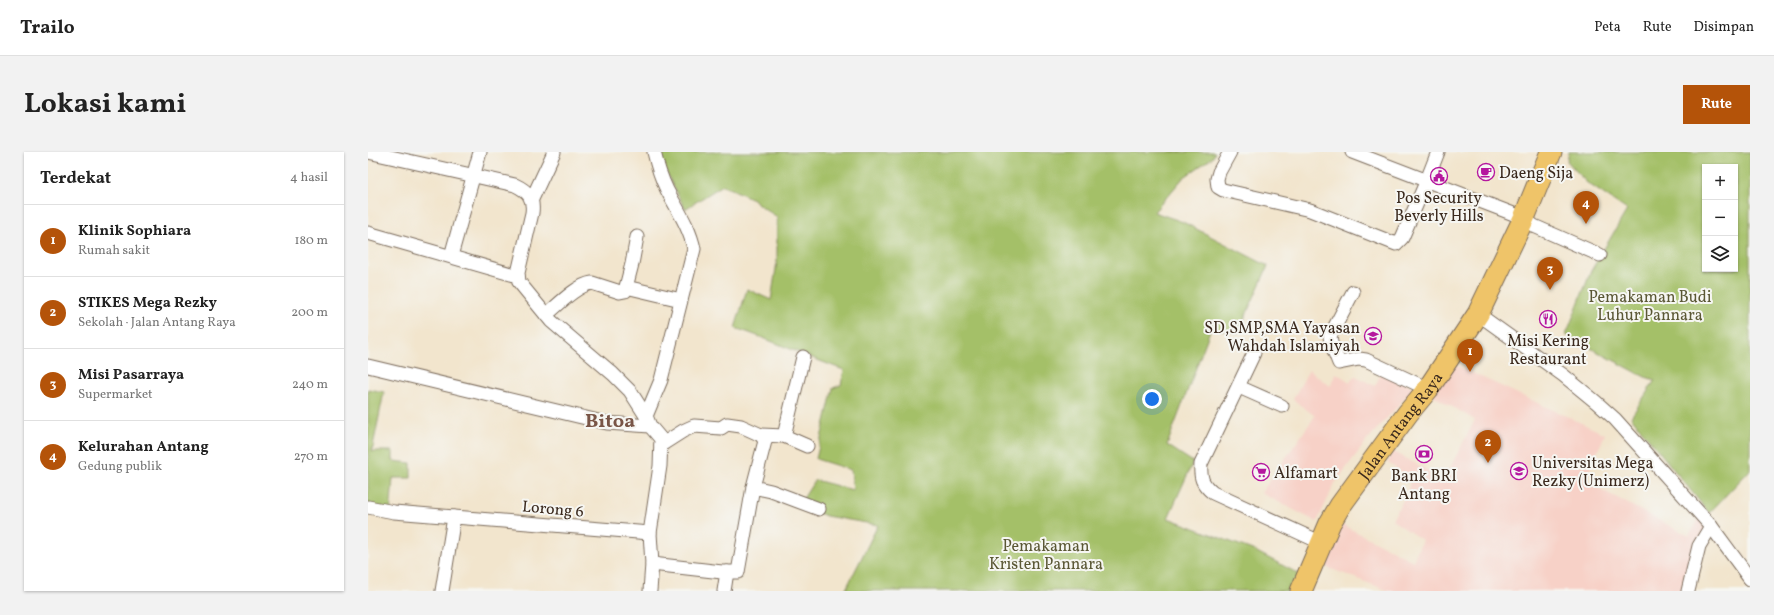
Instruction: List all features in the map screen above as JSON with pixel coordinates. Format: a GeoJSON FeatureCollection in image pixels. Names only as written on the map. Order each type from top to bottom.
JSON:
{"type":"FeatureCollection","features":[{"type":"Feature","properties":{"kind":"main road","name":"Jalan Antang Raya"},"geometry":{"type":"LineString","coordinates":[[1301,591],[1330,523],[1349,492],[1428,389],[1478,314],[1524,218],[1551,152]]}},
{"type":"Feature","properties":{"kind":"street"},"geometry":{"type":"LineString","coordinates":[[368,152],[515,185],[527,192],[532,199]]}},
{"type":"Feature","properties":{"kind":"street"},"geometry":{"type":"LineString","coordinates":[[451,256],[472,175],[480,152]]}},
{"type":"Feature","properties":{"kind":"street"},"geometry":{"type":"LineString","coordinates":[[554,152],[532,199],[532,213],[518,276],[519,282],[551,321],[613,374],[630,391],[661,439],[660,466],[650,534],[652,564],[650,591]]}},
{"type":"Feature","properties":{"kind":"street"},"geometry":{"type":"LineString","coordinates":[[648,421],[661,380],[694,249],[692,238],[658,169],[654,152]]}},
{"type":"Feature","properties":{"kind":"street"},"geometry":{"type":"LineString","coordinates":[[1230,152],[1217,179],[1218,187],[1223,190],[1310,210],[1396,244],[1402,238],[1438,152]]}},
{"type":"Feature","properties":{"kind":"street"},"geometry":{"type":"LineString","coordinates":[[1352,152],[1524,218],[1534,226],[1600,255]]}},
{"type":"Feature","properties":{"kind":"street"},"geometry":{"type":"LineString","coordinates":[[368,233],[518,276]]}},
{"type":"Feature","properties":{"kind":"street"},"geometry":{"type":"LineString","coordinates":[[546,315],[573,292],[587,284],[592,283],[620,292],[625,291],[637,237]]}},
{"type":"Feature","properties":{"kind":"street"},"geometry":{"type":"LineString","coordinates":[[626,287],[681,300]]}},
{"type":"Feature","properties":{"kind":"street"},"geometry":{"type":"LineString","coordinates":[[1352,292],[1330,336],[1331,343],[1340,363],[1359,359],[1366,360],[1428,389]]}},
{"type":"Feature","properties":{"kind":"street"},"geometry":{"type":"LineString","coordinates":[[1478,314],[1563,375],[1615,419],[1711,526],[1750,579]]}},
{"type":"Feature","properties":{"kind":"street"},"geometry":{"type":"LineString","coordinates":[[1254,352],[1239,387],[1200,464],[1200,480],[1205,487],[1222,498],[1322,543]]}},
{"type":"Feature","properties":{"kind":"street"},"geometry":{"type":"LineString","coordinates":[[784,436],[803,357]]}},
{"type":"Feature","properties":{"kind":"street"},"geometry":{"type":"LineString","coordinates":[[368,366],[607,423],[648,421]]}},
{"type":"Feature","properties":{"kind":"street"},"geometry":{"type":"LineString","coordinates":[[1239,387],[1282,406]]}},
{"type":"Feature","properties":{"kind":"street"},"geometry":{"type":"LineString","coordinates":[[661,446],[683,431],[694,426],[721,428],[727,424],[741,426],[761,435],[784,436],[807,446]]}},
{"type":"Feature","properties":{"kind":"street"},"geometry":{"type":"LineString","coordinates":[[652,564],[738,572],[740,568],[753,487],[765,441],[761,435]]}},
{"type":"Feature","properties":{"kind":"street"},"geometry":{"type":"LineString","coordinates":[[753,487],[771,490],[819,509]]}},
{"type":"Feature","properties":{"kind":"street","name":"Lorong 6"},"geometry":{"type":"LineString","coordinates":[[368,507],[394,512],[650,534]]}},
{"type":"Feature","properties":{"kind":"street"},"geometry":{"type":"LineString","coordinates":[[442,591],[454,517]]}},
{"type":"Feature","properties":{"kind":"street"},"geometry":{"type":"LineString","coordinates":[[1688,591],[1698,546],[1711,526]]}},
{"type":"Feature","properties":{"kind":"street"},"geometry":{"type":"LineString","coordinates":[[724,591],[727,572]]}},
{"type":"Feature","properties":{"kind":"shaded area","name":"Universitas Mega Rezky (Unimerz)"},"geometry":{"type":"Polygon","coordinates":[[[1451,363],[1605,434],[1585,481],[1689,536],[1699,518],[1709,528],[1692,591],[1389,591],[1316,563],[1335,521],[1413,561],[1422,540],[1392,520],[1407,493],[1411,478],[1388,463],[1392,451],[1444,479],[1475,420],[1432,395],[1451,363]]]}},
{"type":"Feature","properties":{"kind":"shaded area"},"geometry":{"type":"Polygon","coordinates":[[[1383,369],[1414,388],[1368,439],[1335,483],[1317,522],[1261,493],[1315,416],[1293,399],[1309,370],[1330,386],[1336,373],[1350,382],[1355,376],[1375,386],[1383,369]]]}},
{"type":"Feature","properties":{"kind":"green space","name":"Pemakaman Kristen Pannara"},"geometry":{"type":"Polygon","coordinates":[[[658,152],[1215,152],[1213,157],[1183,178],[1154,212],[1183,222],[1268,266],[1238,333],[1211,328],[1167,445],[1193,462],[1168,518],[1255,551],[1301,575],[1287,591],[845,591],[878,525],[826,516],[799,505],[815,480],[853,490],[851,470],[816,459],[833,388],[841,385],[844,370],[735,328],[747,289],[771,300],[777,262],[777,217],[758,204],[755,200],[723,185],[685,209],[661,162],[658,152]]]}},
{"type":"Feature","properties":{"kind":"green space","name":"Pemakaman Budi Luhur Pannara"},"geometry":{"type":"Polygon","coordinates":[[[1569,152],[1750,152],[1750,470],[1709,513],[1631,417],[1655,380],[1645,377],[1566,335],[1591,271],[1627,210],[1586,182],[1567,161],[1569,152]]]}},
{"type":"Feature","properties":{"kind":"green space"},"geometry":{"type":"Polygon","coordinates":[[[368,389],[384,392],[372,451],[393,451],[393,461],[411,463],[411,478],[393,478],[390,515],[368,514],[368,389]]]}},
{"type":"Feature","properties":{"kind":"place","name":"Daeng Sija"},"geometry":{"type":"Point","coordinates":[1486,172]}},
{"type":"Feature","properties":{"kind":"place","name":"Pos Security Beverly Hills"},"geometry":{"type":"Point","coordinates":[1439,176]}},
{"type":"Feature","properties":{"kind":"place","name":"Kelurahan Antang"},"geometry":{"type":"Point","coordinates":[1586,224]}},
{"type":"Feature","properties":{"kind":"place","name":"Misi Pasarraya"},"geometry":{"type":"Point","coordinates":[1550,290]}},
{"type":"Feature","properties":{"kind":"place","name":"Misi Kering Restaurant"},"geometry":{"type":"Point","coordinates":[1548,319]}},
{"type":"Feature","properties":{"kind":"place","name":"SD,SMP,SMA Yayasan Wahdah Islamiyah"},"geometry":{"type":"Point","coordinates":[1373,336]}},
{"type":"Feature","properties":{"kind":"place","name":"Klinik Sophiara"},"geometry":{"type":"Point","coordinates":[1470,372]}},
{"type":"Feature","properties":{"kind":"place","name":"Bank BRI Antang"},"geometry":{"type":"Point","coordinates":[1424,454]}},
{"type":"Feature","properties":{"kind":"place","name":"STIKES Mega Rezky"},"geometry":{"type":"Point","coordinates":[1488,463]}},
{"type":"Feature","properties":{"kind":"place","name":"Universitas Mega Rezky (Unimerz)"},"geometry":{"type":"Point","coordinates":[1519,471]}},
{"type":"Feature","properties":{"kind":"place","name":"Alfamart"},"geometry":{"type":"Point","coordinates":[1261,472]}},
{"type":"Feature","properties":{"kind":"district","name":"Bitoa"},"geometry":{"type":"Point","coordinates":[610,420]}}]}
